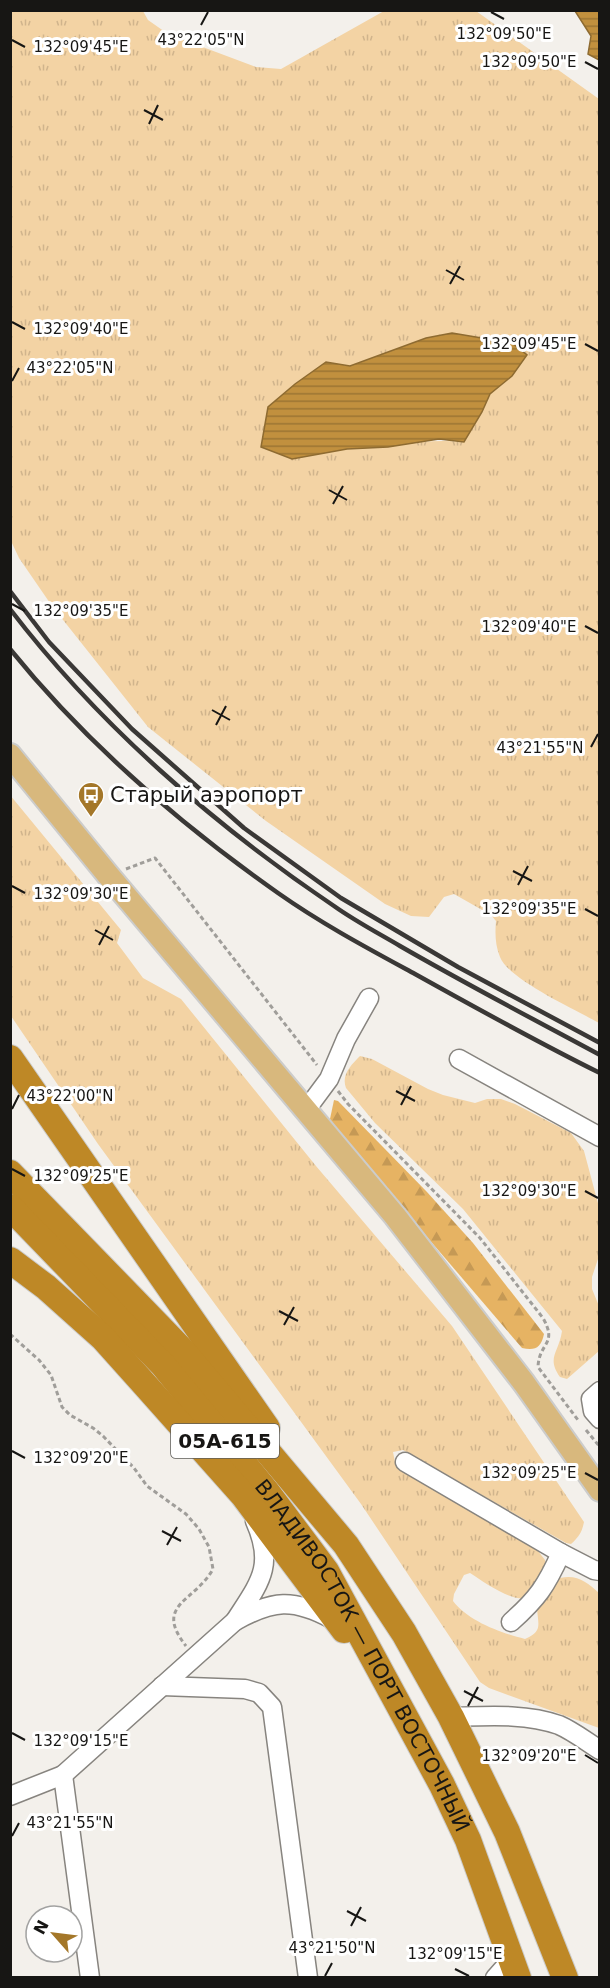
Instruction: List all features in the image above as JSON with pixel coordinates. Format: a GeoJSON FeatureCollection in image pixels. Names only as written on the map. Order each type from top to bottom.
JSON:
{"type":"FeatureCollection","features":[{"type":"Feature","properties":{"kind":"highway"},"geometry":{"type":"LineString","coordinates":[[10,1058],[346,1545]]}},
{"type":"Feature","properties":{"kind":"highway","name":"ВЛАДИВОСТОК — ПОРТ ВОСТОЧНЫЙ"},"geometry":{"type":"LineString","coordinates":[[10,1173],[183,1351],[346,1545],[404,1633],[451,1717],[507,1832],[565,1977]]}},
{"type":"Feature","properties":{"kind":"highway","name":"ВЛАДИВОСТОК — ПОРТ ВОСТОЧНЫЙ"},"geometry":{"type":"LineString","coordinates":[[10,1207],[163,1365],[267,1492],[326,1571],[399,1705],[468,1840],[508,1972]]}},
{"type":"Feature","properties":{"kind":"highway"},"geometry":{"type":"LineString","coordinates":[[12,1265],[46,1287],[103,1338],[243,1495],[399,1705]]}},
{"type":"Feature","properties":{"kind":"main road"},"geometry":{"type":"LineString","coordinates":[[10,755],[395,1216],[524,1383],[600,1490]]}},
{"type":"Feature","properties":{"kind":"street"},"geometry":{"type":"LineString","coordinates":[[306,1110],[329,1079],[346,1039],[369,999]]}},
{"type":"Feature","properties":{"kind":"street"},"geometry":{"type":"LineString","coordinates":[[459,1059],[600,1137]]}},
{"type":"Feature","properties":{"kind":"street"},"geometry":{"type":"LineString","coordinates":[[593,1424],[591,1399],[600,1391]]}},
{"type":"Feature","properties":{"kind":"street"},"geometry":{"type":"LineString","coordinates":[[405,1462],[561,1553],[600,1571]]}},
{"type":"Feature","properties":{"kind":"street"},"geometry":{"type":"LineString","coordinates":[[235,1621],[259,1585],[265,1549],[243,1495]]}},
{"type":"Feature","properties":{"kind":"street"},"geometry":{"type":"LineString","coordinates":[[511,1623],[531,1604],[546,1584],[561,1553]]}},
{"type":"Feature","properties":{"kind":"street"},"geometry":{"type":"LineString","coordinates":[[10,1796],[63,1775],[235,1621],[260,1607],[278,1604],[297,1605],[313,1609],[337,1621]]}},
{"type":"Feature","properties":{"kind":"street"},"geometry":{"type":"LineString","coordinates":[[162,1686],[244,1689],[259,1693],[272,1707],[308,1977]]}},
{"type":"Feature","properties":{"kind":"street"},"geometry":{"type":"LineString","coordinates":[[451,1717],[489,1716],[532,1719],[559,1725],[600,1750]]}},
{"type":"Feature","properties":{"kind":"street"},"geometry":{"type":"LineString","coordinates":[[63,1775],[90,1977]]}},
{"type":"Feature","properties":{"kind":"path"},"geometry":{"type":"LineString","coordinates":[[108,875],[155,858],[348,1104],[480,1238],[543,1318],[550,1330],[549,1339],[538,1357],[538,1367],[579,1420]]}},
{"type":"Feature","properties":{"kind":"path"},"geometry":{"type":"LineString","coordinates":[[10,1334],[39,1360],[51,1376],[62,1407],[70,1415],[103,1436],[134,1467],[155,1494],[170,1502],[199,1529],[209,1547],[213,1569],[198,1590],[178,1605],[173,1621],[176,1634],[195,1657]]}},
{"type":"Feature","properties":{"kind":"path"},"geometry":{"type":"LineString","coordinates":[[593,1424],[600,1447]]}},
{"type":"Feature","properties":{"kind":"green space"},"geometry":{"type":"Polygon","coordinates":[[[11,11],[143,11],[148,20],[168,34],[256,67],[281,69],[384,11],[476,11],[599,99],[599,1023],[529,985],[506,966],[498,952],[496,921],[491,915],[454,894],[444,897],[429,917],[411,916],[385,904],[266,821],[148,727],[52,606],[19,558],[11,541],[11,11]],[[452,333],[426,338],[350,366],[326,362],[347,449],[421,442],[464,442],[490,394],[512,376],[512,343],[452,333]]]}},
{"type":"Feature","properties":{"kind":"green space"},"geometry":{"type":"Polygon","coordinates":[[[10,795],[121,930],[117,943],[143,978],[181,999],[316,1166],[452,1326],[584,1522],[576,1539],[571,1544],[566,1543],[403,1450],[393,1452],[395,1462],[538,1551],[545,1560],[547,1569],[527,1598],[506,1594],[470,1573],[464,1575],[454,1594],[453,1601],[467,1615],[496,1630],[525,1639],[537,1630],[537,1608],[560,1578],[572,1577],[581,1580],[599,1593],[599,1728],[489,1688],[480,1682],[361,1504],[98,1144],[11,1016],[10,795]]]}},
{"type":"Feature","properties":{"kind":"green space"},"geometry":{"type":"Polygon","coordinates":[[[360,1056],[372,1059],[443,1095],[475,1103],[487,1099],[501,1099],[515,1104],[571,1133],[584,1151],[599,1207],[599,1256],[592,1277],[592,1289],[599,1306],[599,1351],[567,1379],[560,1377],[554,1364],[562,1331],[463,1209],[375,1123],[346,1088],[346,1075],[360,1056]]]}},
{"type":"Feature","properties":{"kind":"green space"},"geometry":{"type":"Polygon","coordinates":[[[334,1100],[338,1101],[427,1192],[473,1243],[544,1334],[537,1347],[522,1348],[332,1126],[330,1119],[334,1100]]]}},
{"type":"Feature","properties":{"kind":"shaded area"},"geometry":{"type":"Polygon","coordinates":[[[575,11],[599,11],[599,60],[588,54],[591,36],[575,11]]]}},
{"type":"Feature","properties":{"kind":"shaded area"},"geometry":{"type":"Polygon","coordinates":[[[452,333],[512,343],[527,355],[512,376],[490,394],[464,442],[439,439],[388,447],[347,449],[292,459],[261,447],[268,407],[326,362],[350,366],[426,338],[452,333]]]}},
{"type":"Feature","properties":{"kind":"railway"},"geometry":{"type":"LineString","coordinates":[[10,591],[49,642],[132,729],[244,828],[341,898],[458,967],[600,1043]]}},
{"type":"Feature","properties":{"kind":"railway"},"geometry":{"type":"LineString","coordinates":[[10,609],[81,693],[120,732],[202,807],[245,842],[358,922],[600,1055]]}},
{"type":"Feature","properties":{"kind":"railway"},"geometry":{"type":"LineString","coordinates":[[10,649],[39,684],[102,749],[170,810],[241,867],[363,946],[600,1073]]}},
{"type":"Feature","properties":{"kind":"place","name":"Старый аэропорт"},"geometry":{"type":"Point","coordinates":[91,818]}}]}
